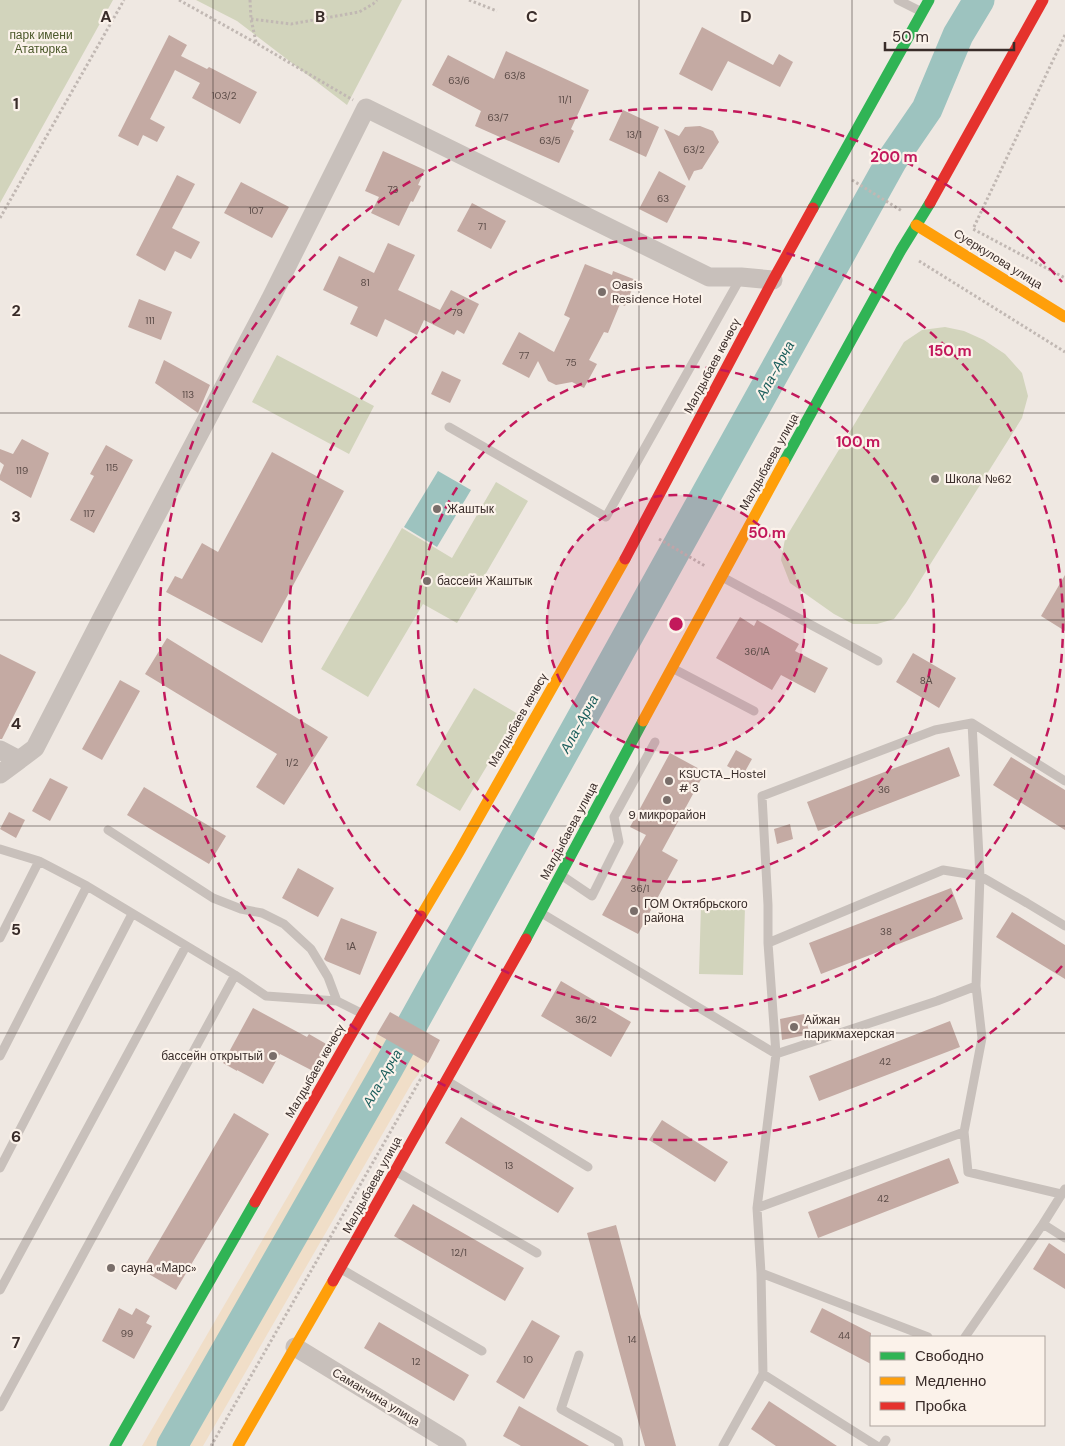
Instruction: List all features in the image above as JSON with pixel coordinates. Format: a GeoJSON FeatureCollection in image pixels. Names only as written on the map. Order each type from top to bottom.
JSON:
{"type":"FeatureCollection","features":[{"type":"Feature","properties":{"kind":"street","name":"Малдыбаев көчөсү"},"geometry":{"type":"LineString","coordinates":[[115,1446],[363,1014],[459,852],[630,550],[774,280],[929,0]]}},
{"type":"Feature","properties":{"kind":"street"},"geometry":{"type":"LineString","coordinates":[[916,225],[1043,0]]}},
{"type":"Feature","properties":{"kind":"street"},"geometry":{"type":"LineString","coordinates":[[0,774],[35,748],[270,300],[366,108],[709,277],[774,280]]}},
{"type":"Feature","properties":{"kind":"street","name":"Малдыбаева улица"},"geometry":{"type":"LineString","coordinates":[[238,1446],[541,913],[671,668],[916,225]]}},
{"type":"Feature","properties":{"kind":"street","name":"Суеркулова улица"},"geometry":{"type":"LineString","coordinates":[[916,225],[1065,317]]}},
{"type":"Feature","properties":{"kind":"street"},"geometry":{"type":"LineString","coordinates":[[0,750],[20,760]]}},
{"type":"Feature","properties":{"kind":"street","name":"Саманчина улица"},"geometry":{"type":"LineString","coordinates":[[295,1347],[457,1446]]}},
{"type":"Feature","properties":{"kind":"lane"},"geometry":{"type":"LineString","coordinates":[[898,0],[922,13]]}},
{"type":"Feature","properties":{"kind":"lane"},"geometry":{"type":"LineString","coordinates":[[449,427],[606,517],[741,277]]}},
{"type":"Feature","properties":{"kind":"lane"},"geometry":{"type":"LineString","coordinates":[[721,577],[878,662]]}},
{"type":"Feature","properties":{"kind":"lane"},"geometry":{"type":"LineString","coordinates":[[671,668],[754,711]]}},
{"type":"Feature","properties":{"kind":"lane"},"geometry":{"type":"LineString","coordinates":[[723,1446],[763,1374],[761,1272],[757,1208],[776,1054],[768,943],[768,905],[762,796],[935,730],[972,723],[1065,781]]}},
{"type":"Feature","properties":{"kind":"lane"},"geometry":{"type":"LineString","coordinates":[[967,1336],[1043,1224],[1063,1191],[968,1172],[964,1132],[982,1038],[976,986],[980,876],[972,723]]}},
{"type":"Feature","properties":{"kind":"lane"},"geometry":{"type":"LineString","coordinates":[[561,876],[592,896],[619,842],[614,817],[655,742]]}},
{"type":"Feature","properties":{"kind":"lane"},"geometry":{"type":"LineString","coordinates":[[108,830],[214,898],[241,909],[262,913],[284,924],[311,949],[328,977],[337,1001]]}},
{"type":"Feature","properties":{"kind":"lane"},"geometry":{"type":"LineString","coordinates":[[0,849],[39,861],[87,886],[235,975],[266,996],[337,1001],[363,1014]]}},
{"type":"Feature","properties":{"kind":"lane"},"geometry":{"type":"LineString","coordinates":[[0,938],[39,861]]}},
{"type":"Feature","properties":{"kind":"lane"},"geometry":{"type":"LineString","coordinates":[[768,943],[943,870],[980,876],[1065,926]]}},
{"type":"Feature","properties":{"kind":"lane"},"geometry":{"type":"LineString","coordinates":[[0,1056],[87,886]]}},
{"type":"Feature","properties":{"kind":"lane"},"geometry":{"type":"LineString","coordinates":[[541,913],[776,1054],[937,1001],[976,986]]}},
{"type":"Feature","properties":{"kind":"lane"},"geometry":{"type":"LineString","coordinates":[[0,1168],[132,914]]}},
{"type":"Feature","properties":{"kind":"lane"},"geometry":{"type":"LineString","coordinates":[[0,1290],[186,946]]}},
{"type":"Feature","properties":{"kind":"lane"},"geometry":{"type":"LineString","coordinates":[[0,1407],[235,975]]}},
{"type":"Feature","properties":{"kind":"lane"},"geometry":{"type":"LineString","coordinates":[[446,1081],[588,1168]]}},
{"type":"Feature","properties":{"kind":"lane"},"geometry":{"type":"LineString","coordinates":[[757,1208],[964,1132]]}},
{"type":"Feature","properties":{"kind":"lane"},"geometry":{"type":"LineString","coordinates":[[395,1171],[537,1253]]}},
{"type":"Feature","properties":{"kind":"lane"},"geometry":{"type":"LineString","coordinates":[[1043,1224],[1065,1238]]}},
{"type":"Feature","properties":{"kind":"lane"},"geometry":{"type":"LineString","coordinates":[[340,1269],[482,1351]]}},
{"type":"Feature","properties":{"kind":"lane"},"geometry":{"type":"LineString","coordinates":[[761,1272],[925,1336]]}},
{"type":"Feature","properties":{"kind":"lane"},"geometry":{"type":"LineString","coordinates":[[579,1355],[561,1410],[618,1441],[619,1446]]}},
{"type":"Feature","properties":{"kind":"lane"},"geometry":{"type":"LineString","coordinates":[[763,1374],[877,1446]]}},
{"type":"Feature","properties":{"kind":"path"},"geometry":{"type":"LineString","coordinates":[[0,218],[124,0]]}},
{"type":"Feature","properties":{"kind":"path"},"geometry":{"type":"LineString","coordinates":[[179,0],[366,108]]}},
{"type":"Feature","properties":{"kind":"path"},"geometry":{"type":"LineString","coordinates":[[250,0],[251,19],[256,43]]}},
{"type":"Feature","properties":{"kind":"path"},"geometry":{"type":"LineString","coordinates":[[251,19],[291,24],[359,12],[378,0]]}},
{"type":"Feature","properties":{"kind":"path"},"geometry":{"type":"LineString","coordinates":[[469,0],[497,11]]}},
{"type":"Feature","properties":{"kind":"path"},"geometry":{"type":"LineString","coordinates":[[1065,35],[973,229],[1065,278]]}},
{"type":"Feature","properties":{"kind":"path"},"geometry":{"type":"LineString","coordinates":[[851,180],[903,211],[899,218]]}},
{"type":"Feature","properties":{"kind":"path"},"geometry":{"type":"LineString","coordinates":[[901,250],[1065,352]]}},
{"type":"Feature","properties":{"kind":"path"},"geometry":{"type":"LineString","coordinates":[[656,538],[710,569]]}},
{"type":"Feature","properties":{"kind":"green space","name":"парк имени Ататюрка"},"geometry":{"type":"Polygon","coordinates":[[[0,0],[113,0],[0,203],[0,0]]]}},
{"type":"Feature","properties":{"kind":"green space"},"geometry":{"type":"Polygon","coordinates":[[[196,0],[402,0],[347,105],[237,21],[196,0]]]}},
{"type":"Feature","properties":{"kind":"green space"},"geometry":{"type":"Polygon","coordinates":[[[945,327],[964,331],[984,340],[1005,354],[1022,373],[1028,396],[1022,418],[906,603],[894,619],[877,624],[853,624],[834,614],[790,583],[781,560],[785,539],[904,342],[922,330],[945,327]]]}},
{"type":"Feature","properties":{"kind":"green space"},"geometry":{"type":"Polygon","coordinates":[[[277,355],[374,406],[349,454],[252,402],[277,355]]]}},
{"type":"Feature","properties":{"kind":"green space","name":"бассейн Жаштык"},"geometry":{"type":"Polygon","coordinates":[[[496,482],[528,501],[457,623],[423,604],[368,697],[321,669],[402,528],[452,558],[496,482]]]}},
{"type":"Feature","properties":{"kind":"green space"},"geometry":{"type":"Polygon","coordinates":[[[474,688],[518,714],[460,811],[416,785],[474,688]]]}},
{"type":"Feature","properties":{"kind":"green space"},"geometry":{"type":"Polygon","coordinates":[[[701,905],[745,907],[743,975],[699,974],[701,905]]]}},
{"type":"Feature","properties":{"kind":"sand"},"geometry":{"type":"Polygon","coordinates":[[[377,1034],[428,1063],[413,1081],[203,1446],[142,1446],[298,1179],[373,1047],[377,1034]]]}},
{"type":"Feature","properties":{"kind":"water","name":"Жаштык"},"geometry":{"type":"Polygon","coordinates":[[[438,471],[471,490],[437,547],[404,527],[438,471]]]}},
{"type":"Feature","properties":{"kind":"building"},"geometry":{"type":"Polygon","coordinates":[[[702,27],[773,65],[779,54],[793,62],[780,87],[728,61],[712,91],[679,74],[702,27]]]}},
{"type":"Feature","properties":{"kind":"building"},"geometry":{"type":"Polygon","coordinates":[[[169,35],[187,45],[181,56],[207,69],[209,67],[257,92],[240,124],[192,98],[200,83],[175,70],[150,119],[165,127],[157,142],[143,135],[138,146],[118,136],[169,35]]]}},
{"type":"Feature","properties":{"kind":"building"},"geometry":{"type":"Polygon","coordinates":[[[506,51],[589,90],[571,129],[574,131],[559,163],[475,126],[481,111],[432,85],[448,55],[494,79],[506,51]]]}},
{"type":"Feature","properties":{"kind":"building"},"geometry":{"type":"Polygon","coordinates":[[[623,110],[659,127],[646,157],[609,140],[623,110]]]}},
{"type":"Feature","properties":{"kind":"building"},"geometry":{"type":"Polygon","coordinates":[[[700,126],[713,131],[719,142],[702,169],[694,171],[689,181],[664,129],[679,136],[685,127],[700,126]]]}},
{"type":"Feature","properties":{"kind":"building"},"geometry":{"type":"Polygon","coordinates":[[[383,151],[425,170],[418,185],[421,186],[413,202],[411,201],[399,226],[371,213],[379,197],[365,191],[383,151]]]}},
{"type":"Feature","properties":{"kind":"building"},"geometry":{"type":"Polygon","coordinates":[[[659,171],[686,186],[667,223],[639,209],[659,171]]]}},
{"type":"Feature","properties":{"kind":"building"},"geometry":{"type":"Polygon","coordinates":[[[177,175],[195,184],[172,228],[200,242],[191,259],[175,251],[165,271],[136,255],[177,175]]]}},
{"type":"Feature","properties":{"kind":"building"},"geometry":{"type":"Polygon","coordinates":[[[241,182],[289,207],[272,238],[224,213],[241,182]]]}},
{"type":"Feature","properties":{"kind":"building"},"geometry":{"type":"Polygon","coordinates":[[[472,203],[506,221],[491,249],[457,231],[472,203]]]}},
{"type":"Feature","properties":{"kind":"building"},"geometry":{"type":"Polygon","coordinates":[[[388,243],[415,255],[398,290],[440,310],[451,290],[479,304],[464,334],[457,330],[454,335],[424,320],[417,335],[385,319],[377,337],[350,324],[358,307],[323,290],[339,256],[374,273],[388,243]]]}},
{"type":"Feature","properties":{"kind":"building"},"geometry":{"type":"Polygon","coordinates":[[[585,264],[612,275],[613,271],[636,280],[625,306],[620,304],[608,333],[604,332],[589,360],[597,364],[584,388],[572,382],[556,385],[548,381],[538,361],[529,378],[502,364],[519,332],[554,352],[570,318],[564,315],[585,264]]]}},
{"type":"Feature","properties":{"kind":"building"},"geometry":{"type":"Polygon","coordinates":[[[139,299],[172,312],[161,340],[128,327],[139,299]]]}},
{"type":"Feature","properties":{"kind":"building"},"geometry":{"type":"Polygon","coordinates":[[[164,360],[210,385],[198,413],[155,383],[164,360]]]}},
{"type":"Feature","properties":{"kind":"building"},"geometry":{"type":"Polygon","coordinates":[[[442,371],[461,380],[450,403],[431,394],[442,371]]]}},
{"type":"Feature","properties":{"kind":"building"},"geometry":{"type":"Polygon","coordinates":[[[22,439],[49,453],[31,498],[0,480],[4,465],[0,462],[0,449],[13,454],[22,439]]]}},
{"type":"Feature","properties":{"kind":"building"},"geometry":{"type":"Polygon","coordinates":[[[106,445],[133,460],[94,533],[70,520],[94,476],[90,474],[106,445]]]}},
{"type":"Feature","properties":{"kind":"building"},"geometry":{"type":"Polygon","coordinates":[[[272,452],[344,491],[262,643],[166,592],[175,576],[182,579],[202,543],[218,552],[272,452]]]}},
{"type":"Feature","properties":{"kind":"building"},"geometry":{"type":"Polygon","coordinates":[[[1065,575],[1065,631],[1041,616],[1065,575]]]}},
{"type":"Feature","properties":{"kind":"building"},"geometry":{"type":"Polygon","coordinates":[[[740,617],[754,626],[757,620],[799,644],[795,651],[828,668],[815,693],[781,675],[772,690],[716,658],[740,617]]]}},
{"type":"Feature","properties":{"kind":"building"},"geometry":{"type":"Polygon","coordinates":[[[167,638],[328,737],[284,805],[256,787],[277,754],[145,674],[167,638]]]}},
{"type":"Feature","properties":{"kind":"building"},"geometry":{"type":"Polygon","coordinates":[[[913,653],[956,678],[939,708],[896,682],[913,653]]]}},
{"type":"Feature","properties":{"kind":"building"},"geometry":{"type":"Polygon","coordinates":[[[0,654],[36,672],[2,739],[0,739],[0,654]]]}},
{"type":"Feature","properties":{"kind":"building"},"geometry":{"type":"Polygon","coordinates":[[[120,680],[140,691],[102,760],[82,749],[120,680]]]}},
{"type":"Feature","properties":{"kind":"building"},"geometry":{"type":"Polygon","coordinates":[[[949,747],[960,776],[818,831],[807,802],[949,747]]]}},
{"type":"Feature","properties":{"kind":"building"},"geometry":{"type":"Polygon","coordinates":[[[736,750],[752,759],[743,775],[727,766],[736,750]]]}},
{"type":"Feature","properties":{"kind":"building"},"geometry":{"type":"Polygon","coordinates":[[[670,753],[705,772],[662,851],[678,860],[638,934],[602,915],[646,835],[630,827],[670,753]]]}},
{"type":"Feature","properties":{"kind":"building"},"geometry":{"type":"Polygon","coordinates":[[[1011,757],[1065,790],[1065,830],[993,785],[1011,757]]]}},
{"type":"Feature","properties":{"kind":"building"},"geometry":{"type":"Polygon","coordinates":[[[50,778],[68,787],[50,821],[32,811],[50,778]]]}},
{"type":"Feature","properties":{"kind":"building"},"geometry":{"type":"Polygon","coordinates":[[[144,787],[226,836],[209,864],[127,815],[144,787]]]}},
{"type":"Feature","properties":{"kind":"building"},"geometry":{"type":"Polygon","coordinates":[[[9,812],[25,820],[16,838],[0,829],[9,812]]]}},
{"type":"Feature","properties":{"kind":"building"},"geometry":{"type":"Polygon","coordinates":[[[790,824],[793,839],[777,844],[774,829],[790,824]]]}},
{"type":"Feature","properties":{"kind":"building"},"geometry":{"type":"Polygon","coordinates":[[[298,868],[334,888],[318,917],[282,898],[298,868]]]}},
{"type":"Feature","properties":{"kind":"building"},"geometry":{"type":"Polygon","coordinates":[[[951,888],[963,919],[821,974],[809,943],[951,888]]]}},
{"type":"Feature","properties":{"kind":"building"},"geometry":{"type":"Polygon","coordinates":[[[1012,912],[1065,945],[1065,979],[996,937],[1012,912]]]}},
{"type":"Feature","properties":{"kind":"building"},"geometry":{"type":"Polygon","coordinates":[[[341,918],[377,932],[360,975],[324,959],[341,918]]]}},
{"type":"Feature","properties":{"kind":"building"},"geometry":{"type":"Polygon","coordinates":[[[561,981],[631,1022],[611,1057],[541,1016],[561,981]]]}},
{"type":"Feature","properties":{"kind":"building"},"geometry":{"type":"Polygon","coordinates":[[[253,1008],[307,1037],[309,1034],[328,1045],[313,1071],[280,1054],[263,1084],[223,1063],[253,1008]]]}},
{"type":"Feature","properties":{"kind":"building"},"geometry":{"type":"Polygon","coordinates":[[[390,1012],[440,1040],[428,1063],[377,1034],[390,1012]]]}},
{"type":"Feature","properties":{"kind":"building","name":"Айжан парикмахерская"},"geometry":{"type":"Polygon","coordinates":[[[804,1014],[810,1034],[782,1040],[780,1019],[804,1014]]]}},
{"type":"Feature","properties":{"kind":"building"},"geometry":{"type":"Polygon","coordinates":[[[950,1021],[960,1047],[819,1101],[809,1076],[950,1021]]]}},
{"type":"Feature","properties":{"kind":"building"},"geometry":{"type":"Polygon","coordinates":[[[234,1113],[269,1134],[176,1290],[142,1270],[234,1113]]]}},
{"type":"Feature","properties":{"kind":"building"},"geometry":{"type":"Polygon","coordinates":[[[461,1117],[574,1188],[558,1213],[445,1143],[461,1117]]]}},
{"type":"Feature","properties":{"kind":"building"},"geometry":{"type":"Polygon","coordinates":[[[662,1120],[728,1162],[715,1182],[649,1140],[662,1120]]]}},
{"type":"Feature","properties":{"kind":"building"},"geometry":{"type":"Polygon","coordinates":[[[949,1158],[959,1183],[818,1238],[808,1212],[949,1158]]]}},
{"type":"Feature","properties":{"kind":"building"},"geometry":{"type":"Polygon","coordinates":[[[413,1204],[524,1268],[505,1301],[394,1236],[413,1204]]]}},
{"type":"Feature","properties":{"kind":"building"},"geometry":{"type":"Polygon","coordinates":[[[616,1225],[676,1446],[645,1446],[587,1233],[616,1225]]]}},
{"type":"Feature","properties":{"kind":"building"},"geometry":{"type":"Polygon","coordinates":[[[1049,1243],[1065,1254],[1065,1289],[1033,1269],[1049,1243]]]}},
{"type":"Feature","properties":{"kind":"building"},"geometry":{"type":"Polygon","coordinates":[[[119,1308],[132,1315],[136,1308],[150,1316],[146,1323],[152,1326],[134,1359],[102,1341],[119,1308]]]}},
{"type":"Feature","properties":{"kind":"building"},"geometry":{"type":"Polygon","coordinates":[[[822,1308],[871,1333],[870,1363],[810,1332],[822,1308]]]}},
{"type":"Feature","properties":{"kind":"building"},"geometry":{"type":"Polygon","coordinates":[[[532,1320],[560,1336],[524,1399],[496,1382],[532,1320]]]}},
{"type":"Feature","properties":{"kind":"building"},"geometry":{"type":"Polygon","coordinates":[[[379,1322],[469,1375],[454,1401],[364,1348],[379,1322]]]}},
{"type":"Feature","properties":{"kind":"building"},"geometry":{"type":"Polygon","coordinates":[[[769,1401],[837,1446],[776,1446],[751,1429],[769,1401]]]}},
{"type":"Feature","properties":{"kind":"building"},"geometry":{"type":"Polygon","coordinates":[[[519,1406],[589,1446],[521,1446],[503,1436],[519,1406]]]}},
{"type":"Feature","properties":{"kind":"waterway","name":"Ала-Арча"},"geometry":{"type":"LineString","coordinates":[[172,1446],[388,1068],[892,160],[927,109],[958,35],[979,0]]}},
{"type":"Feature","properties":{"kind":"traffic: fast"},"geometry":{"type":"LineString","coordinates":[[813,208],[929,0]]}},
{"type":"Feature","properties":{"kind":"traffic: fast"},"geometry":{"type":"LineString","coordinates":[[784,462],[901,250],[930,203]]}},
{"type":"Feature","properties":{"kind":"traffic: fast"},"geometry":{"type":"LineString","coordinates":[[526,939],[643,721]]}},
{"type":"Feature","properties":{"kind":"traffic: fast"},"geometry":{"type":"LineString","coordinates":[[115,1446],[255,1202]]}},
{"type":"Feature","properties":{"kind":"traffic: slow"},"geometry":{"type":"LineString","coordinates":[[916,225],[1065,317]]}},
{"type":"Feature","properties":{"kind":"traffic: slow"},"geometry":{"type":"LineString","coordinates":[[643,721],[784,462]]}},
{"type":"Feature","properties":{"kind":"traffic: slow"},"geometry":{"type":"LineString","coordinates":[[421,916],[625,559]]}},
{"type":"Feature","properties":{"kind":"traffic: slow"},"geometry":{"type":"LineString","coordinates":[[238,1446],[333,1281]]}},
{"type":"Feature","properties":{"kind":"traffic: jam"},"geometry":{"type":"LineString","coordinates":[[930,203],[1043,0]]}},
{"type":"Feature","properties":{"kind":"traffic: jam"},"geometry":{"type":"LineString","coordinates":[[625,559],[813,208]]}},
{"type":"Feature","properties":{"kind":"traffic: jam"},"geometry":{"type":"LineString","coordinates":[[255,1202],[421,916]]}},
{"type":"Feature","properties":{"kind":"traffic: jam"},"geometry":{"type":"LineString","coordinates":[[333,1281],[526,939]]}},
{"type":"Feature","properties":{"kind":"place","name":"Oasis Residence Hotel"},"geometry":{"type":"Point","coordinates":[602,292]}},
{"type":"Feature","properties":{"kind":"place","name":"Школа №62"},"geometry":{"type":"Point","coordinates":[935,479]}},
{"type":"Feature","properties":{"kind":"place","name":"Жаштык"},"geometry":{"type":"Point","coordinates":[437,509]}},
{"type":"Feature","properties":{"kind":"place","name":"бассейн Жаштык"},"geometry":{"type":"Point","coordinates":[427,581]}},
{"type":"Feature","properties":{"kind":"place","name":"KSUCTA_Hostel # 3"},"geometry":{"type":"Point","coordinates":[669,781]}},
{"type":"Feature","properties":{"kind":"place","name":"9 микрорайон"},"geometry":{"type":"Point","coordinates":[667,800]}},
{"type":"Feature","properties":{"kind":"place","name":"ГОМ Октябрьского района"},"geometry":{"type":"Point","coordinates":[634,911]}},
{"type":"Feature","properties":{"kind":"place","name":"Айжан парикмахерская"},"geometry":{"type":"Point","coordinates":[794,1027]}},
{"type":"Feature","properties":{"kind":"place","name":"бассейн открытый"},"geometry":{"type":"Point","coordinates":[273,1056]}},
{"type":"Feature","properties":{"kind":"place","name":"сауна «Марс»"},"geometry":{"type":"Point","coordinates":[111,1268]}}]}
